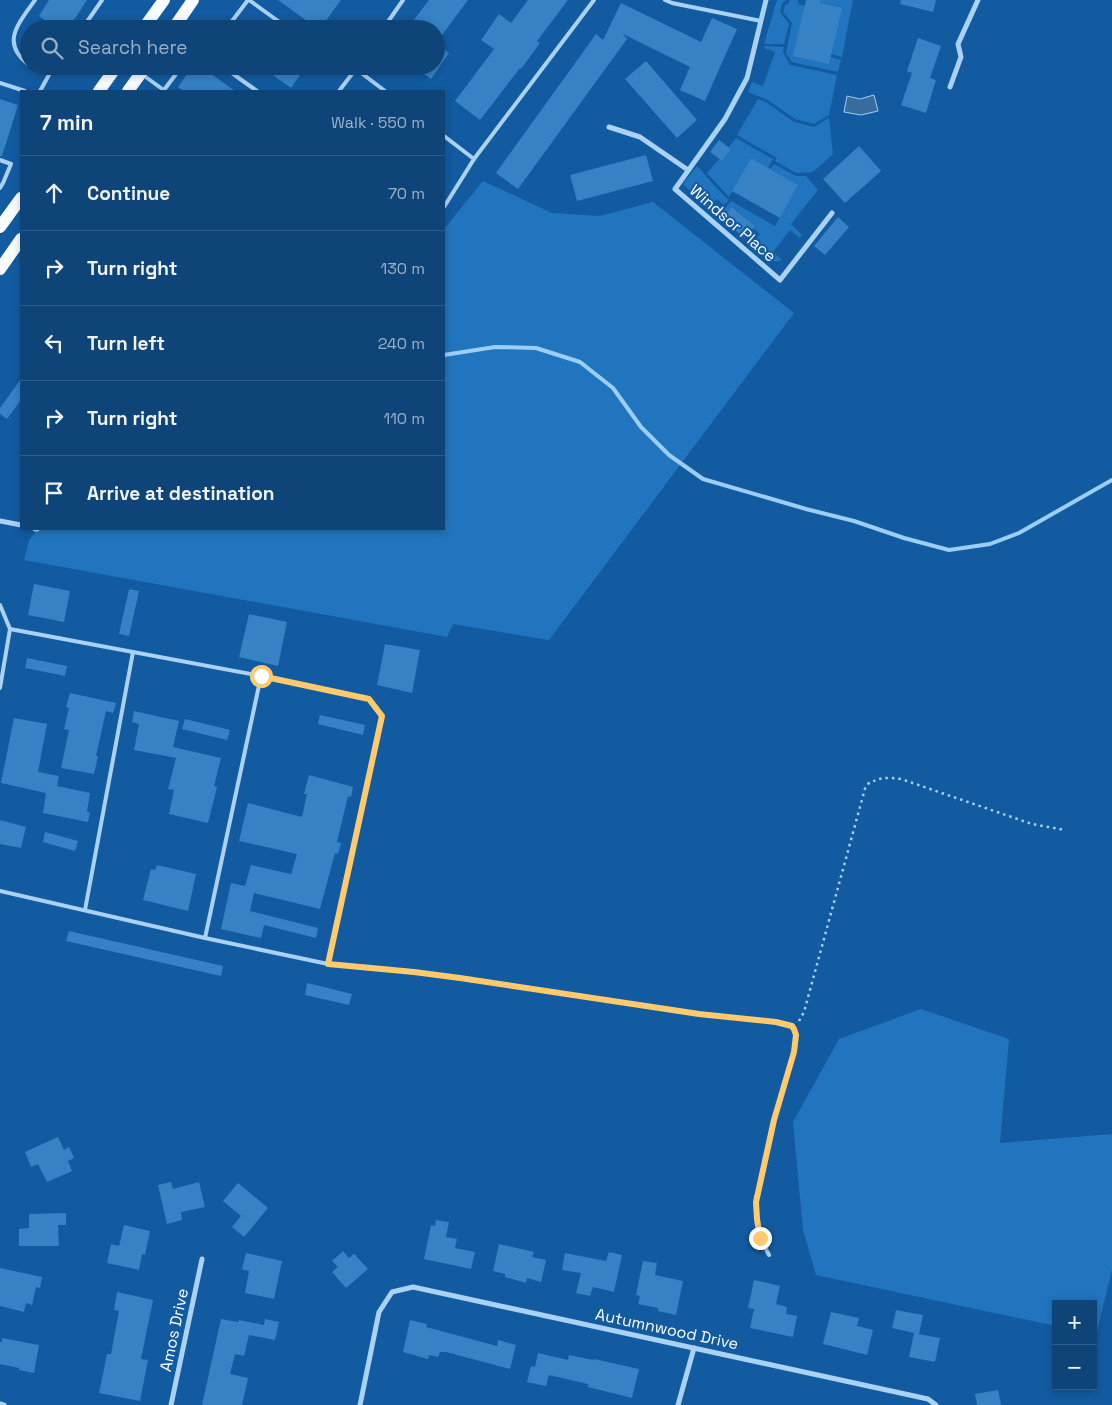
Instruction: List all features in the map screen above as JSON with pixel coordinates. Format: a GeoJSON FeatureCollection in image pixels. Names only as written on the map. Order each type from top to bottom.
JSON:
{"type":"FeatureCollection","features":[{"type":"Feature","properties":{"kind":"main road"},"geometry":{"type":"LineString","coordinates":[[150,20],[164,0]]}},
{"type":"Feature","properties":{"kind":"main road"},"geometry":{"type":"LineString","coordinates":[[179,20],[193,0]]}},
{"type":"Feature","properties":{"kind":"main road"},"geometry":{"type":"LineString","coordinates":[[99,90],[110,75]]}},
{"type":"Feature","properties":{"kind":"main road"},"geometry":{"type":"LineString","coordinates":[[129,90],[139,75]]}},
{"type":"Feature","properties":{"kind":"main road"},"geometry":{"type":"LineString","coordinates":[[1,222],[20,199]]}},
{"type":"Feature","properties":{"kind":"main road"},"geometry":{"type":"LineString","coordinates":[[0,269],[20,240]]}},
{"type":"Feature","properties":{"kind":"street"},"geometry":{"type":"LineString","coordinates":[[608,127],[640,137],[688,170],[725,119],[747,78],[766,0]]}},
{"type":"Feature","properties":{"kind":"street"},"geometry":{"type":"LineString","coordinates":[[950,87],[961,57],[958,44],[978,0]]}},
{"type":"Feature","properties":{"kind":"street","name":"Windsor Place"},"geometry":{"type":"LineString","coordinates":[[688,170],[675,188],[780,280],[832,213]]}},
{"type":"Feature","properties":{"kind":"street"},"geometry":{"type":"LineString","coordinates":[[0,520],[20,526]]}},
{"type":"Feature","properties":{"kind":"street","name":"Amos Drive"},"geometry":{"type":"LineString","coordinates":[[171,1405],[202,1259]]}},
{"type":"Feature","properties":{"kind":"street","name":"Autumnwood Drive"},"geometry":{"type":"LineString","coordinates":[[360,1405],[380,1312],[392,1292],[413,1287],[928,1399],[936,1405]]}},
{"type":"Feature","properties":{"kind":"street"},"geometry":{"type":"LineString","coordinates":[[678,1405],[694,1348]]}},
{"type":"Feature","properties":{"kind":"street"},"geometry":{"type":"LineString","coordinates":[[0,1404],[4,1405]]}},
{"type":"Feature","properties":{"kind":"lane"},"geometry":{"type":"LineString","coordinates":[[21,20],[35,0]]}},
{"type":"Feature","properties":{"kind":"lane"},"geometry":{"type":"LineString","coordinates":[[88,20],[102,0]]}},
{"type":"Feature","properties":{"kind":"lane"},"geometry":{"type":"LineString","coordinates":[[233,20],[248,0],[276,20]]}},
{"type":"Feature","properties":{"kind":"lane"},"geometry":{"type":"LineString","coordinates":[[390,20],[403,0]]}},
{"type":"Feature","properties":{"kind":"lane"},"geometry":{"type":"LineString","coordinates":[[445,205],[474,159],[594,0]]}},
{"type":"Feature","properties":{"kind":"lane"},"geometry":{"type":"LineString","coordinates":[[665,0],[761,21]]}},
{"type":"Feature","properties":{"kind":"lane"},"geometry":{"type":"LineString","coordinates":[[20,22],[12,34],[10,44],[16,56],[20,59]]}},
{"type":"Feature","properties":{"kind":"lane"},"geometry":{"type":"LineString","coordinates":[[41,90],[49,75]]}},
{"type":"Feature","properties":{"kind":"lane"},"geometry":{"type":"LineString","coordinates":[[148,75],[164,90]]}},
{"type":"Feature","properties":{"kind":"lane"},"geometry":{"type":"LineString","coordinates":[[166,90],[176,75]]}},
{"type":"Feature","properties":{"kind":"lane"},"geometry":{"type":"LineString","coordinates":[[235,75],[256,90]]}},
{"type":"Feature","properties":{"kind":"lane"},"geometry":{"type":"LineString","coordinates":[[340,90],[352,75]]}},
{"type":"Feature","properties":{"kind":"lane"},"geometry":{"type":"LineString","coordinates":[[366,75],[384,90]]}},
{"type":"Feature","properties":{"kind":"lane"},"geometry":{"type":"LineString","coordinates":[[0,83],[22,90]]}},
{"type":"Feature","properties":{"kind":"lane"},"geometry":{"type":"LineString","coordinates":[[445,137],[474,159]]}},
{"type":"Feature","properties":{"kind":"lane"},"geometry":{"type":"LineString","coordinates":[[0,160],[11,164],[0,188]]}},
{"type":"Feature","properties":{"kind":"lane"},"geometry":{"type":"LineString","coordinates":[[0,605],[10,629],[0,688]]}},
{"type":"Feature","properties":{"kind":"lane"},"geometry":{"type":"LineString","coordinates":[[10,629],[261,676],[369,699],[382,716],[328,964]]}},
{"type":"Feature","properties":{"kind":"lane"},"geometry":{"type":"LineString","coordinates":[[85,910],[133,652]]}},
{"type":"Feature","properties":{"kind":"lane"},"geometry":{"type":"LineString","coordinates":[[205,938],[261,676]]}},
{"type":"Feature","properties":{"kind":"lane"},"geometry":{"type":"LineString","coordinates":[[0,891],[328,964],[414,972],[699,1014],[788,1024],[792,1026],[796,1035],[794,1052],[774,1120],[756,1202],[760,1238],[769,1255]]}},
{"type":"Feature","properties":{"kind":"path"},"geometry":{"type":"LineString","coordinates":[[794,1029],[804,1012],[866,785],[876,779],[886,777],[901,779],[1032,824],[1065,830]]}},
{"type":"Feature","properties":{"kind":"shaded area"},"geometry":{"type":"Polygon","coordinates":[[[777,0],[786,0],[782,3],[780,12],[789,24],[784,44],[764,44],[777,0]]]}},
{"type":"Feature","properties":{"kind":"shaded area"},"geometry":{"type":"Polygon","coordinates":[[[789,0],[798,0],[798,4],[805,6],[831,57],[841,60],[838,72],[792,62],[786,53],[792,23],[783,12],[789,0]]]}},
{"type":"Feature","properties":{"kind":"shaded area"},"geometry":{"type":"Polygon","coordinates":[[[821,0],[853,0],[842,57],[831,54],[821,0]]]}},
{"type":"Feature","properties":{"kind":"shaded area"},"geometry":{"type":"Polygon","coordinates":[[[765,46],[784,47],[783,52],[790,65],[837,75],[829,115],[814,124],[795,119],[768,100],[748,92],[752,82],[763,86],[775,52],[764,48],[765,46]]]}},
{"type":"Feature","properties":{"kind":"shaded area"},"geometry":{"type":"Polygon","coordinates":[[[874,95],[878,111],[861,115],[844,112],[847,96],[860,99],[874,95]]]}},
{"type":"Feature","properties":{"kind":"shaded area"},"geometry":{"type":"Polygon","coordinates":[[[758,99],[766,102],[794,122],[814,127],[829,118],[833,154],[813,172],[796,173],[775,161],[777,158],[737,135],[758,99]]]}},
{"type":"Feature","properties":{"kind":"shaded area"},"geometry":{"type":"Polygon","coordinates":[[[736,138],[773,159],[768,168],[751,158],[729,197],[707,173],[719,159],[722,161],[736,138]]]}},
{"type":"Feature","properties":{"kind":"shaded area"},"geometry":{"type":"Polygon","coordinates":[[[774,164],[796,176],[806,176],[818,190],[791,224],[802,235],[800,238],[790,230],[773,252],[782,260],[778,261],[770,260],[752,245],[760,234],[753,228],[755,226],[733,207],[722,219],[719,216],[731,201],[775,226],[798,185],[770,169],[774,164]]]}},
{"type":"Feature","properties":{"kind":"shaded area"},"geometry":{"type":"Polygon","coordinates":[[[697,166],[729,200],[724,205],[717,199],[708,208],[683,184],[697,166]]]}},
{"type":"Feature","properties":{"kind":"shaded area"},"geometry":{"type":"Polygon","coordinates":[[[483,181],[552,213],[600,216],[653,202],[794,313],[549,640],[453,624],[447,637],[24,560],[29,540],[37,530],[445,530],[445,228],[483,181]]]}},
{"type":"Feature","properties":{"kind":"shaded area"},"geometry":{"type":"Polygon","coordinates":[[[921,1009],[1009,1039],[1000,1143],[1112,1134],[1112,1270],[1097,1331],[1097,1300],[1052,1300],[1052,1325],[816,1275],[803,1230],[793,1122],[839,1039],[921,1009]]]}},
{"type":"Feature","properties":{"kind":"building"},"geometry":{"type":"Polygon","coordinates":[[[49,0],[87,0],[74,20],[45,20],[39,16],[49,0]]]}},
{"type":"Feature","properties":{"kind":"building"},"geometry":{"type":"Polygon","coordinates":[[[278,0],[341,0],[327,20],[306,20],[278,0]]]}},
{"type":"Feature","properties":{"kind":"building"},"geometry":{"type":"Polygon","coordinates":[[[429,0],[468,0],[445,31],[445,20],[414,20],[429,0]]]}},
{"type":"Feature","properties":{"kind":"building"},"geometry":{"type":"Polygon","coordinates":[[[528,0],[568,0],[537,41],[540,43],[521,69],[480,120],[455,101],[494,49],[481,40],[499,14],[511,23],[528,0]]]}},
{"type":"Feature","properties":{"kind":"building"},"geometry":{"type":"Polygon","coordinates":[[[806,0],[821,0],[820,3],[842,8],[829,64],[793,56],[806,0]]]}},
{"type":"Feature","properties":{"kind":"building"},"geometry":{"type":"Polygon","coordinates":[[[901,0],[936,0],[933,12],[900,4],[901,0]]]}},
{"type":"Feature","properties":{"kind":"building"},"geometry":{"type":"Polygon","coordinates":[[[621,3],[701,42],[712,18],[737,29],[705,101],[680,90],[690,67],[623,34],[627,39],[518,189],[496,173],[596,34],[603,40],[621,3]]]}},
{"type":"Feature","properties":{"kind":"building"},"geometry":{"type":"Polygon","coordinates":[[[918,38],[941,46],[930,78],[936,80],[926,113],[901,105],[912,73],[907,71],[918,38]]]}},
{"type":"Feature","properties":{"kind":"building"},"geometry":{"type":"Polygon","coordinates":[[[445,50],[449,53],[445,59],[445,50]]]}},
{"type":"Feature","properties":{"kind":"building"},"geometry":{"type":"Polygon","coordinates":[[[646,61],[697,120],[677,138],[625,79],[646,61]]]}},
{"type":"Feature","properties":{"kind":"building"},"geometry":{"type":"Polygon","coordinates":[[[187,75],[213,75],[234,90],[182,90],[178,87],[187,75]]]}},
{"type":"Feature","properties":{"kind":"building"},"geometry":{"type":"Polygon","coordinates":[[[273,75],[300,75],[291,88],[273,75]]]}},
{"type":"Feature","properties":{"kind":"building"},"geometry":{"type":"Polygon","coordinates":[[[426,75],[434,75],[431,79],[426,75]]]}},
{"type":"Feature","properties":{"kind":"building"},"geometry":{"type":"Polygon","coordinates":[[[0,99],[18,105],[2,156],[0,156],[0,99]]]}},
{"type":"Feature","properties":{"kind":"building"},"geometry":{"type":"Polygon","coordinates":[[[719,140],[731,149],[722,161],[710,152],[719,140]]]}},
{"type":"Feature","properties":{"kind":"building"},"geometry":{"type":"Polygon","coordinates":[[[859,146],[881,171],[845,203],[823,179],[859,146]]]}},
{"type":"Feature","properties":{"kind":"building"},"geometry":{"type":"Polygon","coordinates":[[[646,155],[653,181],[577,201],[570,175],[646,155]]]}},
{"type":"Feature","properties":{"kind":"building"},"geometry":{"type":"Polygon","coordinates":[[[751,158],[798,185],[780,218],[732,191],[751,158]]]}},
{"type":"Feature","properties":{"kind":"building"},"geometry":{"type":"Polygon","coordinates":[[[732,207],[755,226],[745,238],[722,219],[732,207]]]}},
{"type":"Feature","properties":{"kind":"building"},"geometry":{"type":"Polygon","coordinates":[[[838,217],[849,227],[825,255],[814,246],[838,217]]]}},
{"type":"Feature","properties":{"kind":"building"},"geometry":{"type":"Polygon","coordinates":[[[20,380],[20,401],[7,419],[0,414],[0,408],[20,380]]]}},
{"type":"Feature","properties":{"kind":"building"},"geometry":{"type":"Polygon","coordinates":[[[34,584],[70,591],[64,622],[28,615],[34,584]]]}},
{"type":"Feature","properties":{"kind":"building"},"geometry":{"type":"Polygon","coordinates":[[[129,589],[139,591],[129,636],[119,634],[129,589]]]}},
{"type":"Feature","properties":{"kind":"building"},"geometry":{"type":"Polygon","coordinates":[[[249,614],[287,622],[278,666],[239,657],[249,614]]]}},
{"type":"Feature","properties":{"kind":"building"},"geometry":{"type":"Polygon","coordinates":[[[385,644],[420,650],[412,693],[377,685],[385,644]]]}},
{"type":"Feature","properties":{"kind":"building"},"geometry":{"type":"Polygon","coordinates":[[[27,658],[67,666],[65,676],[25,668],[27,658]]]}},
{"type":"Feature","properties":{"kind":"building"},"geometry":{"type":"Polygon","coordinates":[[[70,693],[116,703],[113,713],[106,711],[94,774],[61,768],[69,730],[64,729],[69,708],[66,707],[70,693]]]}},
{"type":"Feature","properties":{"kind":"building"},"geometry":{"type":"Polygon","coordinates":[[[134,711],[179,721],[173,747],[221,758],[214,786],[217,787],[208,823],[169,814],[174,790],[168,789],[176,758],[134,750],[139,724],[132,722],[134,711]]]}},
{"type":"Feature","properties":{"kind":"building"},"geometry":{"type":"Polygon","coordinates":[[[320,715],[365,725],[363,735],[318,724],[320,715]]]}},
{"type":"Feature","properties":{"kind":"building"},"geometry":{"type":"Polygon","coordinates":[[[14,718],[47,724],[38,772],[59,776],[57,786],[90,793],[87,812],[90,812],[88,822],[43,813],[46,793],[1,783],[14,718]]]}},
{"type":"Feature","properties":{"kind":"building"},"geometry":{"type":"Polygon","coordinates":[[[185,719],[230,730],[227,740],[182,729],[185,719]]]}},
{"type":"Feature","properties":{"kind":"building"},"geometry":{"type":"Polygon","coordinates":[[[309,775],[353,787],[351,797],[348,796],[337,842],[341,843],[338,854],[335,853],[320,909],[254,893],[250,911],[318,928],[316,938],[264,925],[261,938],[221,929],[231,883],[245,886],[251,865],[291,874],[297,854],[239,841],[248,803],[302,817],[307,794],[304,794],[309,775]]]}},
{"type":"Feature","properties":{"kind":"building"},"geometry":{"type":"Polygon","coordinates":[[[0,820],[26,827],[21,848],[0,844],[0,820]]]}},
{"type":"Feature","properties":{"kind":"building"},"geometry":{"type":"Polygon","coordinates":[[[45,832],[78,841],[75,851],[43,842],[45,832]]]}},
{"type":"Feature","properties":{"kind":"building"},"geometry":{"type":"Polygon","coordinates":[[[157,865],[196,874],[188,911],[143,900],[151,869],[155,870],[157,865]]]}},
{"type":"Feature","properties":{"kind":"building"},"geometry":{"type":"Polygon","coordinates":[[[69,931],[223,966],[221,976],[66,941],[69,931]]]}},
{"type":"Feature","properties":{"kind":"building"},"geometry":{"type":"Polygon","coordinates":[[[307,983],[352,994],[349,1005],[305,995],[307,983]]]}},
{"type":"Feature","properties":{"kind":"building"},"geometry":{"type":"Polygon","coordinates":[[[58,1137],[64,1150],[69,1147],[74,1158],[68,1161],[72,1171],[47,1182],[38,1164],[31,1167],[25,1152],[58,1137]]]}},
{"type":"Feature","properties":{"kind":"building"},"geometry":{"type":"Polygon","coordinates":[[[171,1182],[173,1189],[199,1182],[205,1207],[181,1212],[182,1220],[167,1224],[158,1185],[171,1182]]]}},
{"type":"Feature","properties":{"kind":"building"},"geometry":{"type":"Polygon","coordinates":[[[238,1183],[268,1208],[244,1237],[232,1227],[241,1216],[223,1201],[238,1183]]]}},
{"type":"Feature","properties":{"kind":"building"},"geometry":{"type":"Polygon","coordinates":[[[66,1213],[66,1225],[58,1225],[59,1246],[19,1246],[19,1229],[29,1228],[29,1214],[66,1213]]]}},
{"type":"Feature","properties":{"kind":"building"},"geometry":{"type":"Polygon","coordinates":[[[436,1220],[449,1222],[446,1237],[457,1239],[455,1248],[475,1252],[471,1269],[424,1259],[431,1225],[435,1226],[436,1220]]]}},
{"type":"Feature","properties":{"kind":"building"},"geometry":{"type":"Polygon","coordinates":[[[124,1225],[150,1231],[145,1255],[142,1254],[139,1270],[107,1263],[111,1244],[119,1246],[124,1225]]]}},
{"type":"Feature","properties":{"kind":"building"},"geometry":{"type":"Polygon","coordinates":[[[499,1244],[534,1252],[532,1257],[546,1260],[541,1282],[527,1278],[526,1283],[505,1277],[505,1274],[493,1271],[499,1244]]]}},
{"type":"Feature","properties":{"kind":"building"},"geometry":{"type":"Polygon","coordinates":[[[343,1251],[349,1258],[354,1254],[368,1269],[346,1288],[332,1272],[338,1267],[332,1261],[343,1251]]]}},
{"type":"Feature","properties":{"kind":"building"},"geometry":{"type":"Polygon","coordinates":[[[609,1252],[622,1255],[614,1292],[593,1287],[590,1296],[576,1293],[581,1273],[562,1270],[565,1253],[606,1261],[609,1252]]]}},
{"type":"Feature","properties":{"kind":"building"},"geometry":{"type":"Polygon","coordinates":[[[246,1253],[282,1261],[274,1299],[245,1293],[249,1271],[242,1269],[246,1253]]]}},
{"type":"Feature","properties":{"kind":"building"},"geometry":{"type":"Polygon","coordinates":[[[643,1261],[657,1263],[655,1275],[683,1281],[676,1315],[658,1311],[658,1308],[638,1304],[640,1296],[636,1295],[643,1261]]]}},
{"type":"Feature","properties":{"kind":"building"},"geometry":{"type":"Polygon","coordinates":[[[0,1268],[42,1277],[40,1288],[36,1287],[32,1305],[26,1303],[24,1312],[0,1306],[0,1268]]]}},
{"type":"Feature","properties":{"kind":"building"},"geometry":{"type":"Polygon","coordinates":[[[754,1280],[780,1286],[776,1304],[787,1307],[786,1314],[797,1316],[793,1337],[750,1328],[754,1309],[748,1308],[754,1280]]]}},
{"type":"Feature","properties":{"kind":"building"},"geometry":{"type":"Polygon","coordinates":[[[117,1292],[153,1300],[141,1359],[148,1360],[140,1401],[99,1393],[107,1354],[111,1354],[119,1311],[114,1310],[117,1292]]]}},
{"type":"Feature","properties":{"kind":"building"},"geometry":{"type":"Polygon","coordinates":[[[896,1310],[923,1315],[919,1334],[940,1338],[935,1362],[909,1357],[914,1333],[892,1328],[896,1310]]]}},
{"type":"Feature","properties":{"kind":"building"},"geometry":{"type":"Polygon","coordinates":[[[831,1312],[859,1318],[857,1326],[873,1330],[867,1355],[823,1344],[831,1312]]]}},
{"type":"Feature","properties":{"kind":"building"},"geometry":{"type":"Polygon","coordinates":[[[221,1319],[264,1325],[265,1319],[279,1322],[275,1340],[249,1335],[244,1356],[235,1354],[230,1374],[248,1378],[242,1405],[202,1405],[221,1319]]]}},
{"type":"Feature","properties":{"kind":"building"},"geometry":{"type":"Polygon","coordinates":[[[410,1320],[427,1324],[426,1327],[497,1346],[498,1340],[516,1345],[510,1369],[446,1352],[440,1352],[438,1357],[429,1355],[428,1359],[403,1352],[410,1320]]]}},
{"type":"Feature","properties":{"kind":"building"},"geometry":{"type":"Polygon","coordinates":[[[2,1338],[39,1345],[34,1373],[0,1364],[0,1342],[2,1342],[2,1338]]]}},
{"type":"Feature","properties":{"kind":"building"},"geometry":{"type":"Polygon","coordinates":[[[538,1353],[568,1360],[569,1355],[639,1369],[632,1398],[588,1387],[588,1384],[549,1375],[546,1386],[527,1382],[531,1366],[535,1367],[538,1353]]]}},
{"type":"Feature","properties":{"kind":"building"},"geometry":{"type":"Polygon","coordinates":[[[998,1390],[1001,1405],[977,1405],[975,1394],[998,1390]]]}},
{"type":"Feature","properties":{"kind":"waterway"},"geometry":{"type":"LineString","coordinates":[[445,355],[495,347],[536,348],[580,362],[613,388],[641,427],[669,455],[703,479],[854,521],[904,538],[949,550],[990,544],[1019,533],[1112,480]]}},
{"type":"Feature","properties":{"kind":"route"},"geometry":{"type":"LineString","coordinates":[[261,676],[369,699],[382,716],[328,964],[414,972],[505,984],[699,1014],[776,1022],[792,1026],[796,1035],[796,1043],[774,1120],[756,1202],[760,1238]]}}]}
